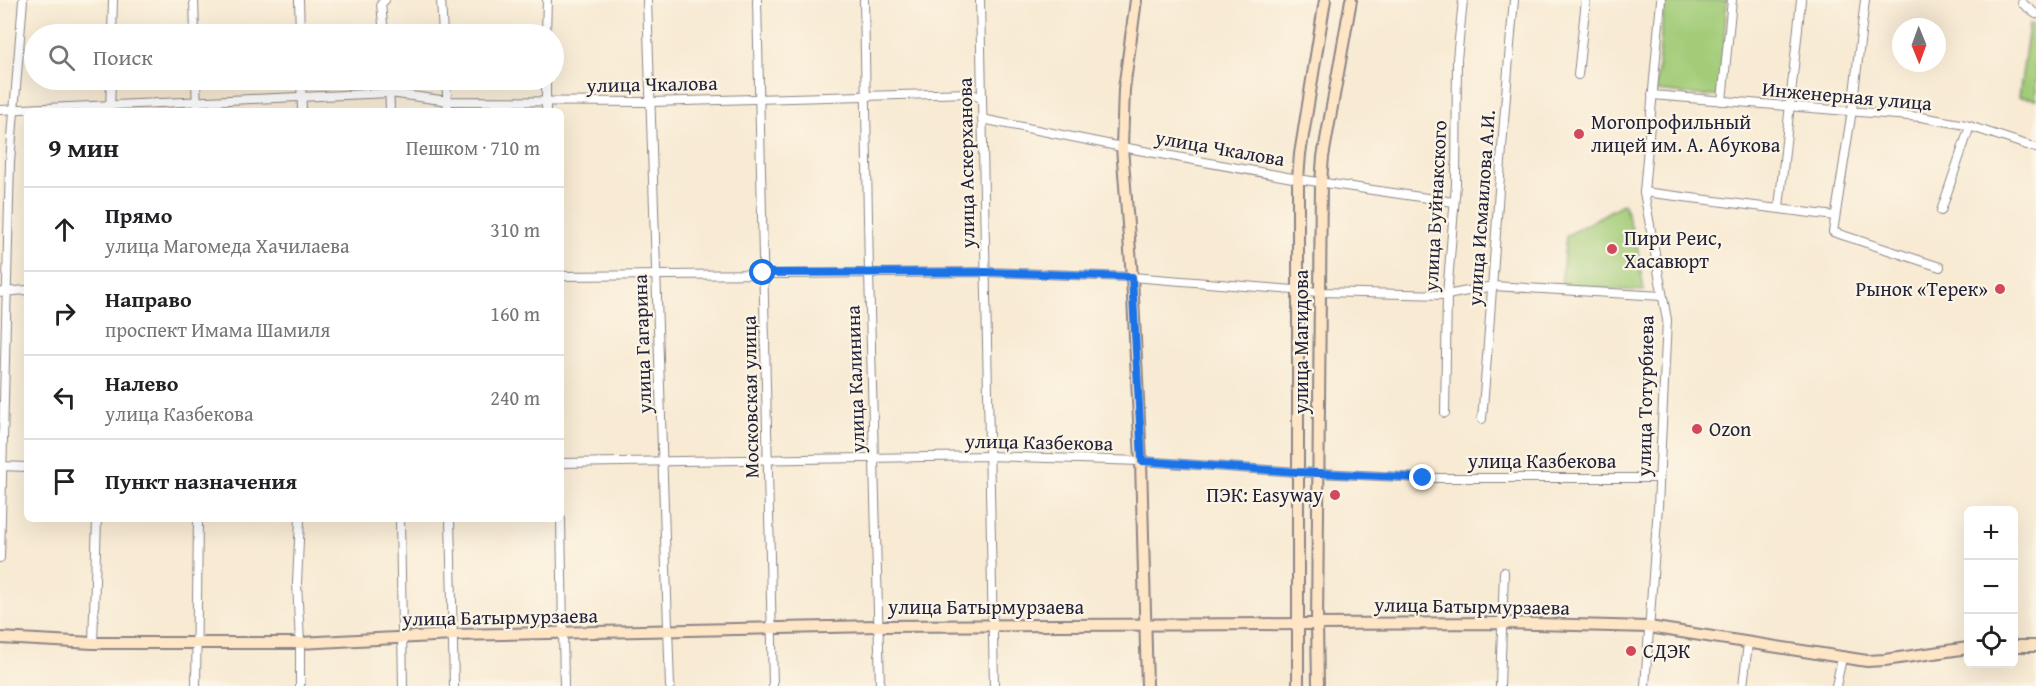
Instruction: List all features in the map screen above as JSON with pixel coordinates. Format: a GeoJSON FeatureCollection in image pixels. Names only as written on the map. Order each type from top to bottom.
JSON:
{"type":"FeatureCollection","features":[{"type":"Feature","properties":{"kind":"main road"},"geometry":{"type":"LineString","coordinates":[[1136,0],[1124,89],[1122,147],[1142,461],[1147,686]]}},
{"type":"Feature","properties":{"kind":"main road","name":"улица Магидова"},"geometry":{"type":"LineString","coordinates":[[1298,686],[1298,179],[1325,0]]}},
{"type":"Feature","properties":{"kind":"main road","name":"улица Магидова"},"geometry":{"type":"LineString","coordinates":[[1318,686],[1321,182],[1323,157],[1351,0]]}},
{"type":"Feature","properties":{"kind":"main road","name":"улица Батырмурзаева"},"geometry":{"type":"LineString","coordinates":[[0,638],[93,643],[300,643],[453,635],[878,626],[1503,623],[1649,627],[1867,661],[1964,649]]}},
{"type":"Feature","properties":{"kind":"main road"},"geometry":{"type":"LineString","coordinates":[[2018,646],[2036,646]]}},
{"type":"Feature","properties":{"kind":"street"},"geometry":{"type":"LineString","coordinates":[[0,558],[3,291],[13,109],[23,0]]}},
{"type":"Feature","properties":{"kind":"street"},"geometry":{"type":"LineString","coordinates":[[112,24],[113,0]]}},
{"type":"Feature","properties":{"kind":"street"},"geometry":{"type":"LineString","coordinates":[[194,0],[195,24]]}},
{"type":"Feature","properties":{"kind":"street"},"geometry":{"type":"LineString","coordinates":[[299,0],[300,24]]}},
{"type":"Feature","properties":{"kind":"street"},"geometry":{"type":"LineString","coordinates":[[383,24],[381,4],[385,0]]}},
{"type":"Feature","properties":{"kind":"street"},"geometry":{"type":"LineString","coordinates":[[441,0],[442,24]]}},
{"type":"Feature","properties":{"kind":"street"},"geometry":{"type":"LineString","coordinates":[[546,24],[547,0]]}},
{"type":"Feature","properties":{"kind":"street","name":"улица Гагарина"},"geometry":{"type":"LineString","coordinates":[[647,0],[670,686]]}},
{"type":"Feature","properties":{"kind":"street","name":"Московская улица"},"geometry":{"type":"LineString","coordinates":[[757,0],[773,686]]}},
{"type":"Feature","properties":{"kind":"street","name":"улица Калинина"},"geometry":{"type":"LineString","coordinates":[[864,0],[868,272],[880,686]]}},
{"type":"Feature","properties":{"kind":"street","name":"улица Аскерханова"},"geometry":{"type":"LineString","coordinates":[[980,0],[994,686]]}},
{"type":"Feature","properties":{"kind":"street","name":"улица Буйнакского"},"geometry":{"type":"LineString","coordinates":[[1445,413],[1447,295],[1456,184],[1457,59],[1463,0]]}},
{"type":"Feature","properties":{"kind":"street","name":"улица Исмаилова А.И."},"geometry":{"type":"LineString","coordinates":[[1482,419],[1514,0]]}},
{"type":"Feature","properties":{"kind":"street"},"geometry":{"type":"LineString","coordinates":[[1578,75],[1586,0]]}},
{"type":"Feature","properties":{"kind":"street","name":"улица Тотурбиева"},"geometry":{"type":"LineString","coordinates":[[1645,686],[1659,478],[1666,320],[1644,192],[1661,0]]}},
{"type":"Feature","properties":{"kind":"street"},"geometry":{"type":"LineString","coordinates":[[1722,101],[1732,0]]}},
{"type":"Feature","properties":{"kind":"street"},"geometry":{"type":"LineString","coordinates":[[1779,208],[1801,0]]}},
{"type":"Feature","properties":{"kind":"street"},"geometry":{"type":"LineString","coordinates":[[1864,0],[1852,110],[1833,232],[1940,267]]}},
{"type":"Feature","properties":{"kind":"street"},"geometry":{"type":"LineString","coordinates":[[2022,3],[2036,14]]}},
{"type":"Feature","properties":{"kind":"street"},"geometry":{"type":"LineString","coordinates":[[110,108],[111,90]]}},
{"type":"Feature","properties":{"kind":"street"},"geometry":{"type":"LineString","coordinates":[[196,90],[197,108]]}},
{"type":"Feature","properties":{"kind":"street"},"geometry":{"type":"LineString","coordinates":[[302,90],[302,108]]}},
{"type":"Feature","properties":{"kind":"street"},"geometry":{"type":"LineString","coordinates":[[390,90],[390,108]]}},
{"type":"Feature","properties":{"kind":"street"},"geometry":{"type":"LineString","coordinates":[[447,90],[448,108]]}},
{"type":"Feature","properties":{"kind":"street"},"geometry":{"type":"LineString","coordinates":[[546,90],[546,108]]}},
{"type":"Feature","properties":{"kind":"street","name":"улица Чкалова"},"geometry":{"type":"LineString","coordinates":[[110,108],[390,93],[448,101],[651,102],[970,93],[981,98]]}},
{"type":"Feature","properties":{"kind":"street","name":"Инженерная улица"},"geometry":{"type":"LineString","coordinates":[[1652,95],[1921,117],[1970,126],[2036,148]]}},
{"type":"Feature","properties":{"kind":"street","name":"улица Чкалова"},"geometry":{"type":"LineString","coordinates":[[0,110],[24,109]]}},
{"type":"Feature","properties":{"kind":"street","name":"улица Чкалова"},"geometry":{"type":"LineString","coordinates":[[982,119],[1298,179],[1454,202]]}},
{"type":"Feature","properties":{"kind":"street"},"geometry":{"type":"LineString","coordinates":[[1941,211],[1970,126]]}},
{"type":"Feature","properties":{"kind":"street"},"geometry":{"type":"LineString","coordinates":[[1644,192],[1835,216]]}},
{"type":"Feature","properties":{"kind":"street"},"geometry":{"type":"LineString","coordinates":[[564,276],[985,272],[1132,277],[1319,292],[1447,295],[1493,286],[1662,296]]}},
{"type":"Feature","properties":{"kind":"street"},"geometry":{"type":"LineString","coordinates":[[3,291],[24,290]]}},
{"type":"Feature","properties":{"kind":"street","name":"улица Казбекова"},"geometry":{"type":"LineString","coordinates":[[564,463],[990,456],[1142,461],[1423,478],[1659,478]]}},
{"type":"Feature","properties":{"kind":"street"},"geometry":{"type":"LineString","coordinates":[[2,466],[24,467]]}},
{"type":"Feature","properties":{"kind":"street"},"geometry":{"type":"LineString","coordinates":[[93,643],[98,522]]}},
{"type":"Feature","properties":{"kind":"street"},"geometry":{"type":"LineString","coordinates":[[196,686],[198,522]]}},
{"type":"Feature","properties":{"kind":"street"},"geometry":{"type":"LineString","coordinates":[[300,522],[297,583],[300,686]]}},
{"type":"Feature","properties":{"kind":"street"},"geometry":{"type":"LineString","coordinates":[[400,522],[403,686]]}},
{"type":"Feature","properties":{"kind":"street"},"geometry":{"type":"LineString","coordinates":[[450,522],[454,686]]}},
{"type":"Feature","properties":{"kind":"street"},"geometry":{"type":"LineString","coordinates":[[561,522],[564,686]]}},
{"type":"Feature","properties":{"kind":"street"},"geometry":{"type":"LineString","coordinates":[[1500,686],[1504,572]]}},
{"type":"Feature","properties":{"kind":"street"},"geometry":{"type":"LineString","coordinates":[[1743,686],[1749,643]]}},
{"type":"Feature","properties":{"kind":"street"},"geometry":{"type":"LineString","coordinates":[[1836,686],[1842,658]]}},
{"type":"Feature","properties":{"kind":"green space"},"geometry":{"type":"Polygon","coordinates":[[[1727,0],[1720,97],[1656,91],[1664,3],[1727,0]]]}},
{"type":"Feature","properties":{"kind":"green space"},"geometry":{"type":"Polygon","coordinates":[[[2029,25],[2036,26],[2036,99],[2019,97],[2029,25]]]}},
{"type":"Feature","properties":{"kind":"green space"},"geometry":{"type":"Polygon","coordinates":[[[1624,203],[1637,246],[1644,291],[1561,286],[1566,236],[1624,203]]]}},
{"type":"Feature","properties":{"kind":"place","name":"Могопрофильный лицей им. А. Абукова"},"geometry":{"type":"Point","coordinates":[1579,134]}},
{"type":"Feature","properties":{"kind":"place","name":"Пири Реис, Хасавюрт"},"geometry":{"type":"Point","coordinates":[1612,249]}},
{"type":"Feature","properties":{"kind":"place","name":"Рынок «Терек»"},"geometry":{"type":"Point","coordinates":[2000,289]}},
{"type":"Feature","properties":{"kind":"place","name":"Ozon"},"geometry":{"type":"Point","coordinates":[1697,429]}},
{"type":"Feature","properties":{"kind":"place","name":"ПЭК: Easyway"},"geometry":{"type":"Point","coordinates":[1335,495]}},
{"type":"Feature","properties":{"kind":"place","name":"СДЭК"},"geometry":{"type":"Point","coordinates":[1631,651]}},
{"type":"Feature","properties":{"kind":"route"},"geometry":{"type":"LineString","coordinates":[[763,273],[985,272],[1132,277],[1142,461],[1423,478]]}}]}
